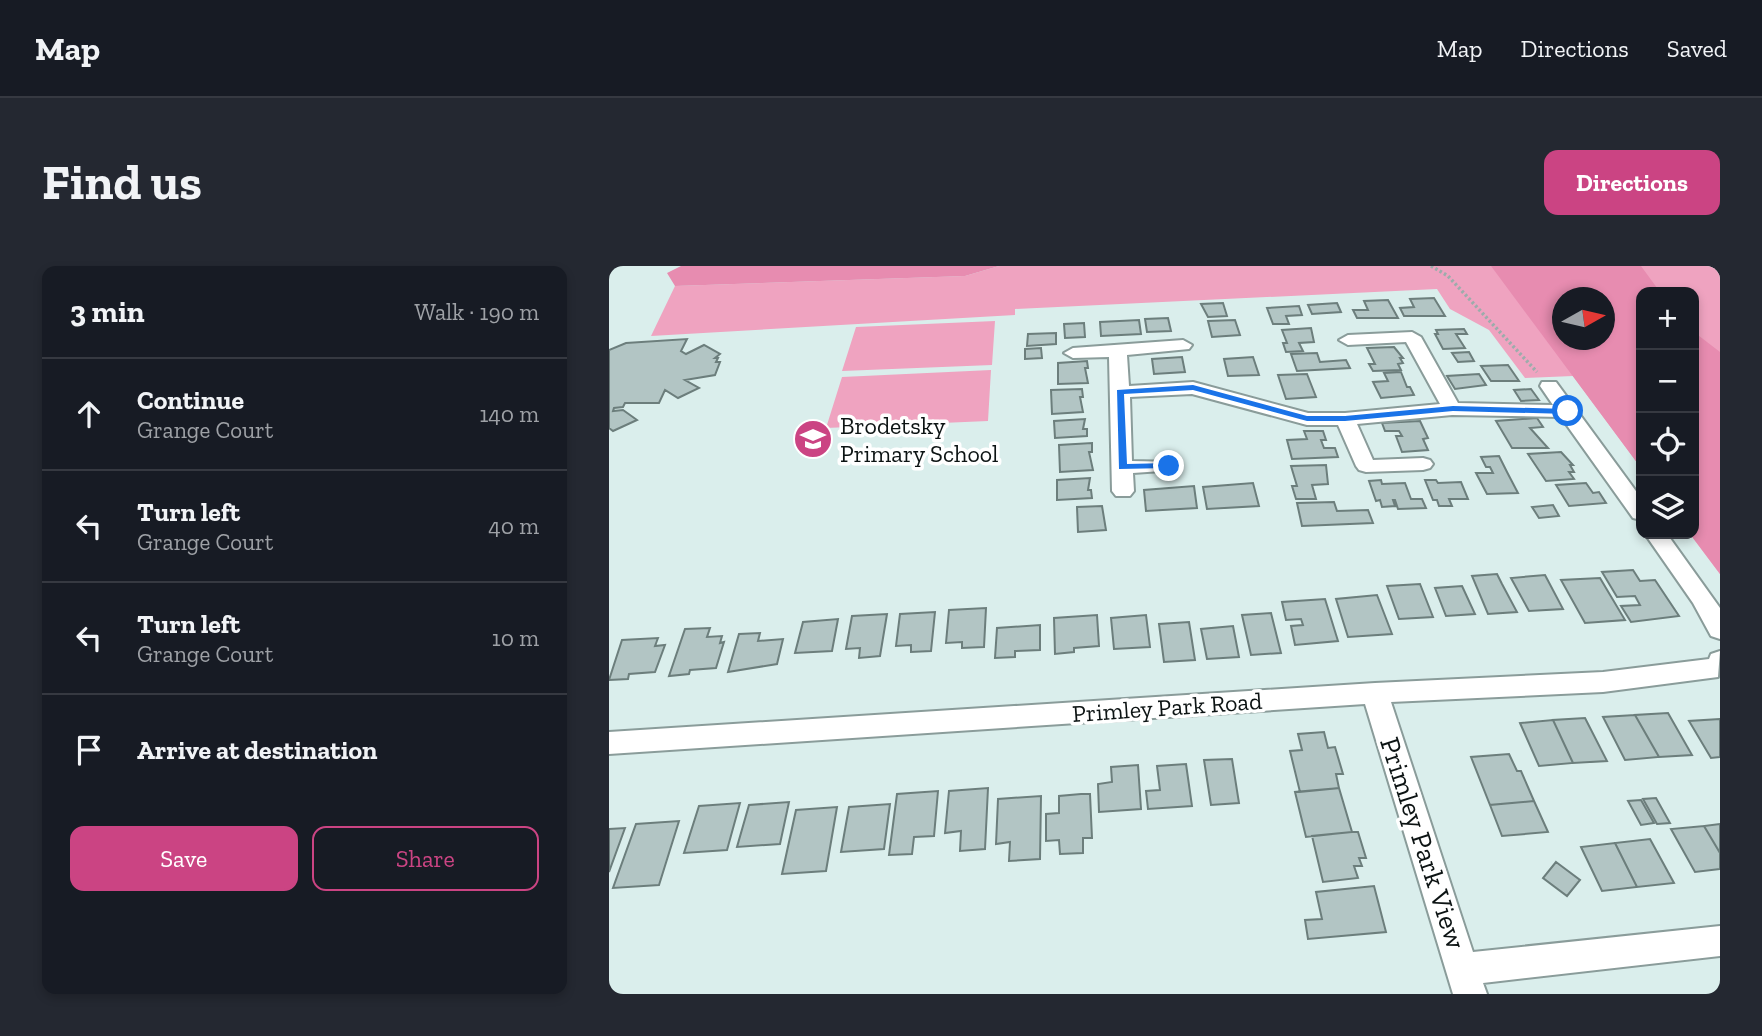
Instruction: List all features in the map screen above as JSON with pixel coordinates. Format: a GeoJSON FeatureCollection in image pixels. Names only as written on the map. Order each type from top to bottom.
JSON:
{"type":"FeatureCollection","features":[{"type":"Feature","properties":{"kind":"street"},"geometry":{"type":"LineString","coordinates":[[1348,340],[1412,337],[1453,409]]}},
{"type":"Feature","properties":{"kind":"street"},"geometry":{"type":"LineString","coordinates":[[1073,353],[1183,345]]}},
{"type":"Feature","properties":{"kind":"street"},"geometry":{"type":"LineString","coordinates":[[1118,351],[1123,491]]}},
{"type":"Feature","properties":{"kind":"street"},"geometry":{"type":"LineString","coordinates":[[1549,386],[1636,506]]}},
{"type":"Feature","properties":{"kind":"street"},"geometry":{"type":"LineString","coordinates":[[1120,392],[1193,388],[1307,419],[1345,419],[1453,409],[1568,411]]}},
{"type":"Feature","properties":{"kind":"street"},"geometry":{"type":"LineString","coordinates":[[1345,419],[1366,466],[1423,464]]}},
{"type":"Feature","properties":{"kind":"street"},"geometry":{"type":"LineString","coordinates":[[1122,467],[1169,466]]}},
{"type":"Feature","properties":{"kind":"street"},"geometry":{"type":"LineString","coordinates":[[1660,539],[1703,599],[1720,630]]}},
{"type":"Feature","properties":{"kind":"street","name":"Primley Park Road"},"geometry":{"type":"LineString","coordinates":[[609,743],[1375,693],[1603,682],[1718,667],[1720,662]]}},
{"type":"Feature","properties":{"kind":"street","name":"Primley Park View"},"geometry":{"type":"LineString","coordinates":[[1375,693],[1467,982]]}},
{"type":"Feature","properties":{"kind":"street"},"geometry":{"type":"LineString","coordinates":[[1467,982],[1720,941]]}},
{"type":"Feature","properties":{"kind":"path"},"geometry":{"type":"LineString","coordinates":[[1431,266],[1448,276],[1549,386]]}},
{"type":"Feature","properties":{"kind":"shaded area"},"geometry":{"type":"Polygon","coordinates":[[[681,266],[999,266],[965,276],[675,286],[667,273],[681,266]]]}},
{"type":"Feature","properties":{"kind":"shaded area"},"geometry":{"type":"Polygon","coordinates":[[[999,266],[1720,266],[1720,574],[1694,539],[1699,539],[1699,287],[1636,287],[1636,461],[1573,376],[1525,378],[1489,330],[1450,309],[1437,289],[1015,309],[1015,315],[651,336],[675,286],[965,276],[999,266]]]}},
{"type":"Feature","properties":{"kind":"shaded area"},"geometry":{"type":"Polygon","coordinates":[[[1491,266],[1641,266],[1656,287],[1636,287],[1636,461],[1553,350],[1615,350],[1615,287],[1552,287],[1552,348],[1491,266]]]}},
{"type":"Feature","properties":{"kind":"shaded area"},"geometry":{"type":"Polygon","coordinates":[[[995,321],[992,365],[842,371],[856,327],[995,321]]]}},
{"type":"Feature","properties":{"kind":"shaded area"},"geometry":{"type":"Polygon","coordinates":[[[1699,336],[1720,352],[1720,574],[1694,539],[1699,539],[1699,336]]]}},
{"type":"Feature","properties":{"kind":"shaded area"},"geometry":{"type":"Polygon","coordinates":[[[991,370],[988,421],[826,428],[842,377],[991,370]]]}},
{"type":"Feature","properties":{"kind":"building"},"geometry":{"type":"Polygon","coordinates":[[[1434,298],[1445,316],[1404,316],[1400,308],[1414,307],[1410,299],[1434,298]]]}},
{"type":"Feature","properties":{"kind":"building"},"geometry":{"type":"Polygon","coordinates":[[[1388,300],[1398,318],[1357,318],[1353,310],[1368,310],[1364,301],[1388,300]]]}},
{"type":"Feature","properties":{"kind":"building"},"geometry":{"type":"Polygon","coordinates":[[[1223,303],[1227,316],[1208,317],[1201,304],[1223,303]]]}},
{"type":"Feature","properties":{"kind":"building"},"geometry":{"type":"Polygon","coordinates":[[[1337,303],[1341,312],[1312,314],[1308,305],[1337,303]]]}},
{"type":"Feature","properties":{"kind":"building"},"geometry":{"type":"Polygon","coordinates":[[[1299,306],[1302,315],[1286,316],[1289,324],[1273,324],[1267,308],[1299,306]]]}},
{"type":"Feature","properties":{"kind":"building"},"geometry":{"type":"Polygon","coordinates":[[[1168,318],[1171,331],[1147,332],[1145,319],[1168,318]]]}},
{"type":"Feature","properties":{"kind":"building"},"geometry":{"type":"Polygon","coordinates":[[[1139,320],[1141,334],[1101,336],[1100,322],[1139,320]]]}},
{"type":"Feature","properties":{"kind":"building"},"geometry":{"type":"Polygon","coordinates":[[[1235,320],[1240,335],[1212,337],[1208,321],[1235,320]]]}},
{"type":"Feature","properties":{"kind":"building"},"geometry":{"type":"Polygon","coordinates":[[[1084,323],[1085,337],[1065,338],[1064,324],[1084,323]]]}},
{"type":"Feature","properties":{"kind":"building"},"geometry":{"type":"Polygon","coordinates":[[[1311,328],[1314,342],[1299,343],[1303,351],[1286,352],[1283,343],[1287,343],[1282,330],[1311,328]]]}},
{"type":"Feature","properties":{"kind":"building"},"geometry":{"type":"Polygon","coordinates":[[[1464,329],[1467,334],[1456,334],[1465,348],[1443,349],[1435,334],[1438,334],[1436,330],[1464,329]]]}},
{"type":"Feature","properties":{"kind":"building"},"geometry":{"type":"Polygon","coordinates":[[[1056,333],[1056,344],[1027,346],[1028,334],[1056,333]]]}},
{"type":"Feature","properties":{"kind":"building"},"geometry":{"type":"Polygon","coordinates":[[[687,339],[681,351],[686,354],[704,345],[720,354],[715,358],[718,358],[716,362],[720,362],[715,375],[685,380],[699,388],[678,398],[665,390],[659,403],[625,403],[623,407],[614,408],[613,411],[623,410],[637,420],[613,431],[609,428],[609,350],[626,343],[687,339]]]}},
{"type":"Feature","properties":{"kind":"building"},"geometry":{"type":"Polygon","coordinates":[[[1394,347],[1403,358],[1400,358],[1403,363],[1398,364],[1401,370],[1373,371],[1369,364],[1375,364],[1367,348],[1394,347]]]}},
{"type":"Feature","properties":{"kind":"building"},"geometry":{"type":"Polygon","coordinates":[[[1041,348],[1042,358],[1025,359],[1025,349],[1041,348]]]}},
{"type":"Feature","properties":{"kind":"building"},"geometry":{"type":"Polygon","coordinates":[[[1469,352],[1474,361],[1458,362],[1452,353],[1469,352]]]}},
{"type":"Feature","properties":{"kind":"building"},"geometry":{"type":"Polygon","coordinates":[[[1317,353],[1320,362],[1346,360],[1350,368],[1297,371],[1291,354],[1317,353]]]}},
{"type":"Feature","properties":{"kind":"building"},"geometry":{"type":"Polygon","coordinates":[[[1182,357],[1185,372],[1154,374],[1152,359],[1182,357]]]}},
{"type":"Feature","properties":{"kind":"building"},"geometry":{"type":"Polygon","coordinates":[[[1253,357],[1259,375],[1228,376],[1224,359],[1253,357]]]}},
{"type":"Feature","properties":{"kind":"building"},"geometry":{"type":"Polygon","coordinates":[[[1087,361],[1088,368],[1085,368],[1088,383],[1058,384],[1058,363],[1087,361]]]}},
{"type":"Feature","properties":{"kind":"building"},"geometry":{"type":"Polygon","coordinates":[[[1508,365],[1519,381],[1491,381],[1481,366],[1508,365]]]}},
{"type":"Feature","properties":{"kind":"building"},"geometry":{"type":"Polygon","coordinates":[[[1401,372],[1407,387],[1410,387],[1414,395],[1381,398],[1373,382],[1388,381],[1384,373],[1401,372]]]}},
{"type":"Feature","properties":{"kind":"building"},"geometry":{"type":"Polygon","coordinates":[[[1307,374],[1316,397],[1286,399],[1278,375],[1307,374]]]}},
{"type":"Feature","properties":{"kind":"building"},"geometry":{"type":"Polygon","coordinates":[[[1479,374],[1486,385],[1455,389],[1447,376],[1479,374]]]}},
{"type":"Feature","properties":{"kind":"building"},"geometry":{"type":"Polygon","coordinates":[[[1082,389],[1083,397],[1080,397],[1083,412],[1052,414],[1051,390],[1082,389]]]}},
{"type":"Feature","properties":{"kind":"building"},"geometry":{"type":"Polygon","coordinates":[[[1531,389],[1539,400],[1521,401],[1514,390],[1531,389]]]}},
{"type":"Feature","properties":{"kind":"building"},"geometry":{"type":"Polygon","coordinates":[[[1537,418],[1543,427],[1530,428],[1548,448],[1512,448],[1496,421],[1537,418]]]}},
{"type":"Feature","properties":{"kind":"building"},"geometry":{"type":"Polygon","coordinates":[[[1085,419],[1083,429],[1087,429],[1087,436],[1055,438],[1054,421],[1085,419]]]}},
{"type":"Feature","properties":{"kind":"building"},"geometry":{"type":"Polygon","coordinates":[[[1420,421],[1428,438],[1423,439],[1428,450],[1402,452],[1396,436],[1402,436],[1399,431],[1385,431],[1382,423],[1420,421]]]}},
{"type":"Feature","properties":{"kind":"building"},"geometry":{"type":"Polygon","coordinates":[[[1304,431],[1323,431],[1326,440],[1321,440],[1324,448],[1335,448],[1338,457],[1292,459],[1287,440],[1307,439],[1304,431]]]}},
{"type":"Feature","properties":{"kind":"building"},"geometry":{"type":"Polygon","coordinates":[[[1092,443],[1092,452],[1089,452],[1093,470],[1060,472],[1059,445],[1092,443]]]}},
{"type":"Feature","properties":{"kind":"building"},"geometry":{"type":"Polygon","coordinates":[[[1561,452],[1573,465],[1570,465],[1574,472],[1569,472],[1574,479],[1546,481],[1528,454],[1561,452]]]}},
{"type":"Feature","properties":{"kind":"building"},"geometry":{"type":"Polygon","coordinates":[[[1499,456],[1518,493],[1487,494],[1476,473],[1493,473],[1481,457],[1499,456]]]}},
{"type":"Feature","properties":{"kind":"building"},"geometry":{"type":"Polygon","coordinates":[[[1326,465],[1328,484],[1312,485],[1316,499],[1296,499],[1292,486],[1297,486],[1291,466],[1326,465]]]}},
{"type":"Feature","properties":{"kind":"building"},"geometry":{"type":"Polygon","coordinates":[[[1090,478],[1088,490],[1091,490],[1092,498],[1057,500],[1057,480],[1090,478]]]}},
{"type":"Feature","properties":{"kind":"building"},"geometry":{"type":"Polygon","coordinates":[[[1381,480],[1382,484],[1405,483],[1411,499],[1422,499],[1426,508],[1398,509],[1395,500],[1395,506],[1382,507],[1380,500],[1376,501],[1369,481],[1381,480]]]}},
{"type":"Feature","properties":{"kind":"building"},"geometry":{"type":"Polygon","coordinates":[[[1425,480],[1436,480],[1438,483],[1461,482],[1468,499],[1449,499],[1452,506],[1439,506],[1437,500],[1433,500],[1425,480]]]}},
{"type":"Feature","properties":{"kind":"building"},"geometry":{"type":"Polygon","coordinates":[[[1253,483],[1259,506],[1207,509],[1203,487],[1253,483]]]}},
{"type":"Feature","properties":{"kind":"building"},"geometry":{"type":"Polygon","coordinates":[[[1586,483],[1593,493],[1599,492],[1606,503],[1569,506],[1556,485],[1586,483]]]}},
{"type":"Feature","properties":{"kind":"building"},"geometry":{"type":"Polygon","coordinates":[[[1194,486],[1197,508],[1146,511],[1144,490],[1194,486]]]}},
{"type":"Feature","properties":{"kind":"building"},"geometry":{"type":"Polygon","coordinates":[[[1334,502],[1337,511],[1368,510],[1373,523],[1302,526],[1297,503],[1334,502]]]}},
{"type":"Feature","properties":{"kind":"building"},"geometry":{"type":"Polygon","coordinates":[[[1553,505],[1559,516],[1539,518],[1532,507],[1553,505]]]}},
{"type":"Feature","properties":{"kind":"building"},"geometry":{"type":"Polygon","coordinates":[[[1102,506],[1106,530],[1078,532],[1077,507],[1102,506]]]}},
{"type":"Feature","properties":{"kind":"building"},"geometry":{"type":"Polygon","coordinates":[[[1633,570],[1640,581],[1655,580],[1679,616],[1631,622],[1621,606],[1640,605],[1635,596],[1617,597],[1602,572],[1633,570]]]}},
{"type":"Feature","properties":{"kind":"building"},"geometry":{"type":"Polygon","coordinates":[[[1497,574],[1517,612],[1488,614],[1472,576],[1497,574]]]}},
{"type":"Feature","properties":{"kind":"building"},"geometry":{"type":"Polygon","coordinates":[[[1545,575],[1563,609],[1529,611],[1511,578],[1545,575]]]}},
{"type":"Feature","properties":{"kind":"building"},"geometry":{"type":"Polygon","coordinates":[[[1600,578],[1625,620],[1585,623],[1561,580],[1600,578]]]}},
{"type":"Feature","properties":{"kind":"building"},"geometry":{"type":"Polygon","coordinates":[[[1420,584],[1433,617],[1399,619],[1387,586],[1420,584]]]}},
{"type":"Feature","properties":{"kind":"building"},"geometry":{"type":"Polygon","coordinates":[[[1462,586],[1475,614],[1446,616],[1435,588],[1462,586]]]}},
{"type":"Feature","properties":{"kind":"building"},"geometry":{"type":"Polygon","coordinates":[[[1377,595],[1392,634],[1348,637],[1336,599],[1377,595]]]}},
{"type":"Feature","properties":{"kind":"building"},"geometry":{"type":"Polygon","coordinates":[[[1325,599],[1338,641],[1295,645],[1291,626],[1303,625],[1301,619],[1286,620],[1282,602],[1325,599]]]}},
{"type":"Feature","properties":{"kind":"building"},"geometry":{"type":"Polygon","coordinates":[[[986,608],[984,647],[962,648],[962,642],[946,643],[949,610],[986,608]]]}},
{"type":"Feature","properties":{"kind":"building"},"geometry":{"type":"Polygon","coordinates":[[[935,612],[931,651],[911,652],[911,645],[896,646],[900,614],[935,612]]]}},
{"type":"Feature","properties":{"kind":"building"},"geometry":{"type":"Polygon","coordinates":[[[1271,613],[1281,653],[1251,655],[1242,615],[1271,613]]]}},
{"type":"Feature","properties":{"kind":"building"},"geometry":{"type":"Polygon","coordinates":[[[887,614],[880,656],[859,658],[860,648],[846,649],[852,616],[887,614]]]}},
{"type":"Feature","properties":{"kind":"building"},"geometry":{"type":"Polygon","coordinates":[[[1097,615],[1099,646],[1074,648],[1074,652],[1055,654],[1054,618],[1097,615]]]}},
{"type":"Feature","properties":{"kind":"building"},"geometry":{"type":"Polygon","coordinates":[[[1146,615],[1150,647],[1114,649],[1111,618],[1146,615]]]}},
{"type":"Feature","properties":{"kind":"building"},"geometry":{"type":"Polygon","coordinates":[[[838,619],[832,651],[795,653],[803,622],[838,619]]]}},
{"type":"Feature","properties":{"kind":"building"},"geometry":{"type":"Polygon","coordinates":[[[1189,622],[1195,660],[1164,662],[1159,624],[1189,622]]]}},
{"type":"Feature","properties":{"kind":"building"},"geometry":{"type":"Polygon","coordinates":[[[1040,625],[1040,650],[1015,651],[1015,657],[995,658],[997,628],[1040,625]]]}},
{"type":"Feature","properties":{"kind":"building"},"geometry":{"type":"Polygon","coordinates":[[[1233,626],[1239,657],[1207,659],[1201,629],[1233,626]]]}},
{"type":"Feature","properties":{"kind":"building"},"geometry":{"type":"Polygon","coordinates":[[[710,628],[707,637],[722,636],[720,643],[724,642],[716,668],[690,670],[689,674],[669,676],[685,629],[710,628]]]}},
{"type":"Feature","properties":{"kind":"building"},"geometry":{"type":"Polygon","coordinates":[[[760,633],[758,641],[783,639],[777,664],[728,672],[739,634],[760,633]]]}},
{"type":"Feature","properties":{"kind":"building"},"geometry":{"type":"Polygon","coordinates":[[[658,638],[655,646],[665,645],[655,672],[629,674],[628,679],[609,680],[622,640],[658,638]]]}},
{"type":"Feature","properties":{"kind":"building"},"geometry":{"type":"Polygon","coordinates":[[[1668,713],[1692,755],[1659,757],[1635,715],[1668,713]]]}},
{"type":"Feature","properties":{"kind":"building"},"geometry":{"type":"Polygon","coordinates":[[[1635,715],[1659,757],[1625,760],[1603,717],[1635,715]]]}},
{"type":"Feature","properties":{"kind":"building"},"geometry":{"type":"Polygon","coordinates":[[[1585,718],[1607,761],[1573,763],[1553,720],[1585,718]]]}},
{"type":"Feature","properties":{"kind":"building"},"geometry":{"type":"Polygon","coordinates":[[[1720,719],[1720,757],[1711,758],[1689,721],[1720,719]]]}},
{"type":"Feature","properties":{"kind":"building"},"geometry":{"type":"Polygon","coordinates":[[[1553,720],[1573,763],[1539,766],[1520,723],[1553,720]]]}},
{"type":"Feature","properties":{"kind":"building"},"geometry":{"type":"Polygon","coordinates":[[[1324,732],[1328,748],[1335,747],[1343,774],[1336,774],[1339,788],[1300,792],[1290,751],[1302,750],[1298,734],[1324,732]]]}},
{"type":"Feature","properties":{"kind":"building"},"geometry":{"type":"Polygon","coordinates":[[[1509,754],[1517,771],[1521,771],[1534,801],[1490,805],[1471,757],[1509,754]]]}},
{"type":"Feature","properties":{"kind":"building"},"geometry":{"type":"Polygon","coordinates":[[[1232,759],[1239,803],[1211,805],[1204,760],[1232,759]]]}},
{"type":"Feature","properties":{"kind":"building"},"geometry":{"type":"Polygon","coordinates":[[[1186,764],[1192,806],[1148,809],[1146,791],[1160,790],[1157,766],[1186,764]]]}},
{"type":"Feature","properties":{"kind":"building"},"geometry":{"type":"Polygon","coordinates":[[[1138,765],[1141,809],[1099,812],[1098,784],[1112,782],[1111,767],[1138,765]]]}},
{"type":"Feature","properties":{"kind":"building"},"geometry":{"type":"Polygon","coordinates":[[[988,788],[985,849],[960,851],[961,831],[945,833],[949,791],[988,788]]]}},
{"type":"Feature","properties":{"kind":"building"},"geometry":{"type":"Polygon","coordinates":[[[1339,788],[1352,832],[1306,837],[1295,792],[1339,788]]]}},
{"type":"Feature","properties":{"kind":"building"},"geometry":{"type":"Polygon","coordinates":[[[938,791],[934,836],[914,837],[912,854],[889,855],[897,794],[938,791]]]}},
{"type":"Feature","properties":{"kind":"building"},"geometry":{"type":"Polygon","coordinates":[[[1090,794],[1092,838],[1083,838],[1083,853],[1060,854],[1059,840],[1046,841],[1046,814],[1059,813],[1059,796],[1090,794]]]}},
{"type":"Feature","properties":{"kind":"building"},"geometry":{"type":"Polygon","coordinates":[[[1041,796],[1040,859],[1009,861],[1010,842],[996,844],[998,799],[1041,796]]]}},
{"type":"Feature","properties":{"kind":"building"},"geometry":{"type":"Polygon","coordinates":[[[1656,798],[1670,823],[1657,824],[1643,799],[1656,798]]]}},
{"type":"Feature","properties":{"kind":"building"},"geometry":{"type":"Polygon","coordinates":[[[1641,800],[1654,823],[1641,825],[1628,801],[1641,800]]]}},
{"type":"Feature","properties":{"kind":"building"},"geometry":{"type":"Polygon","coordinates":[[[1534,801],[1548,832],[1502,836],[1490,805],[1534,801]]]}},
{"type":"Feature","properties":{"kind":"building"},"geometry":{"type":"Polygon","coordinates":[[[789,802],[780,844],[737,847],[749,805],[789,802]]]}},
{"type":"Feature","properties":{"kind":"building"},"geometry":{"type":"Polygon","coordinates":[[[740,803],[727,850],[684,853],[699,806],[740,803]]]}},
{"type":"Feature","properties":{"kind":"building"},"geometry":{"type":"Polygon","coordinates":[[[890,804],[884,849],[841,852],[849,807],[890,804]]]}},
{"type":"Feature","properties":{"kind":"building"},"geometry":{"type":"Polygon","coordinates":[[[837,807],[826,871],[782,874],[796,810],[837,807]]]}},
{"type":"Feature","properties":{"kind":"building"},"geometry":{"type":"Polygon","coordinates":[[[679,821],[659,885],[613,888],[636,824],[679,821]]]}},
{"type":"Feature","properties":{"kind":"building"},"geometry":{"type":"Polygon","coordinates":[[[1720,824],[1720,853],[1704,826],[1720,824]]]}},
{"type":"Feature","properties":{"kind":"building"},"geometry":{"type":"Polygon","coordinates":[[[1704,826],[1720,853],[1720,869],[1695,872],[1671,829],[1704,826]]]}},
{"type":"Feature","properties":{"kind":"building"},"geometry":{"type":"Polygon","coordinates":[[[625,828],[609,872],[609,829],[625,828]]]}},
{"type":"Feature","properties":{"kind":"building"},"geometry":{"type":"Polygon","coordinates":[[[1358,832],[1366,858],[1359,858],[1362,866],[1354,866],[1358,878],[1323,882],[1312,836],[1358,832]]]}},
{"type":"Feature","properties":{"kind":"building"},"geometry":{"type":"Polygon","coordinates":[[[1650,839],[1674,883],[1637,887],[1615,843],[1650,839]]]}},
{"type":"Feature","properties":{"kind":"building"},"geometry":{"type":"Polygon","coordinates":[[[1615,843],[1637,887],[1602,891],[1581,847],[1615,843]]]}},
{"type":"Feature","properties":{"kind":"building"},"geometry":{"type":"Polygon","coordinates":[[[1556,862],[1580,880],[1567,896],[1543,878],[1556,862]]]}},
{"type":"Feature","properties":{"kind":"building"},"geometry":{"type":"Polygon","coordinates":[[[1374,886],[1386,932],[1308,939],[1305,920],[1322,919],[1316,892],[1374,886]]]}},
{"type":"Feature","properties":{"kind":"place","name":"Brodetsky Primary School"},"geometry":{"type":"Point","coordinates":[813,439]}},
{"type":"Feature","properties":{"kind":"route"},"geometry":{"type":"LineString","coordinates":[[1169,466],[1122,467],[1120,392],[1193,388],[1307,419],[1345,419],[1453,409],[1568,411]]}}]}
